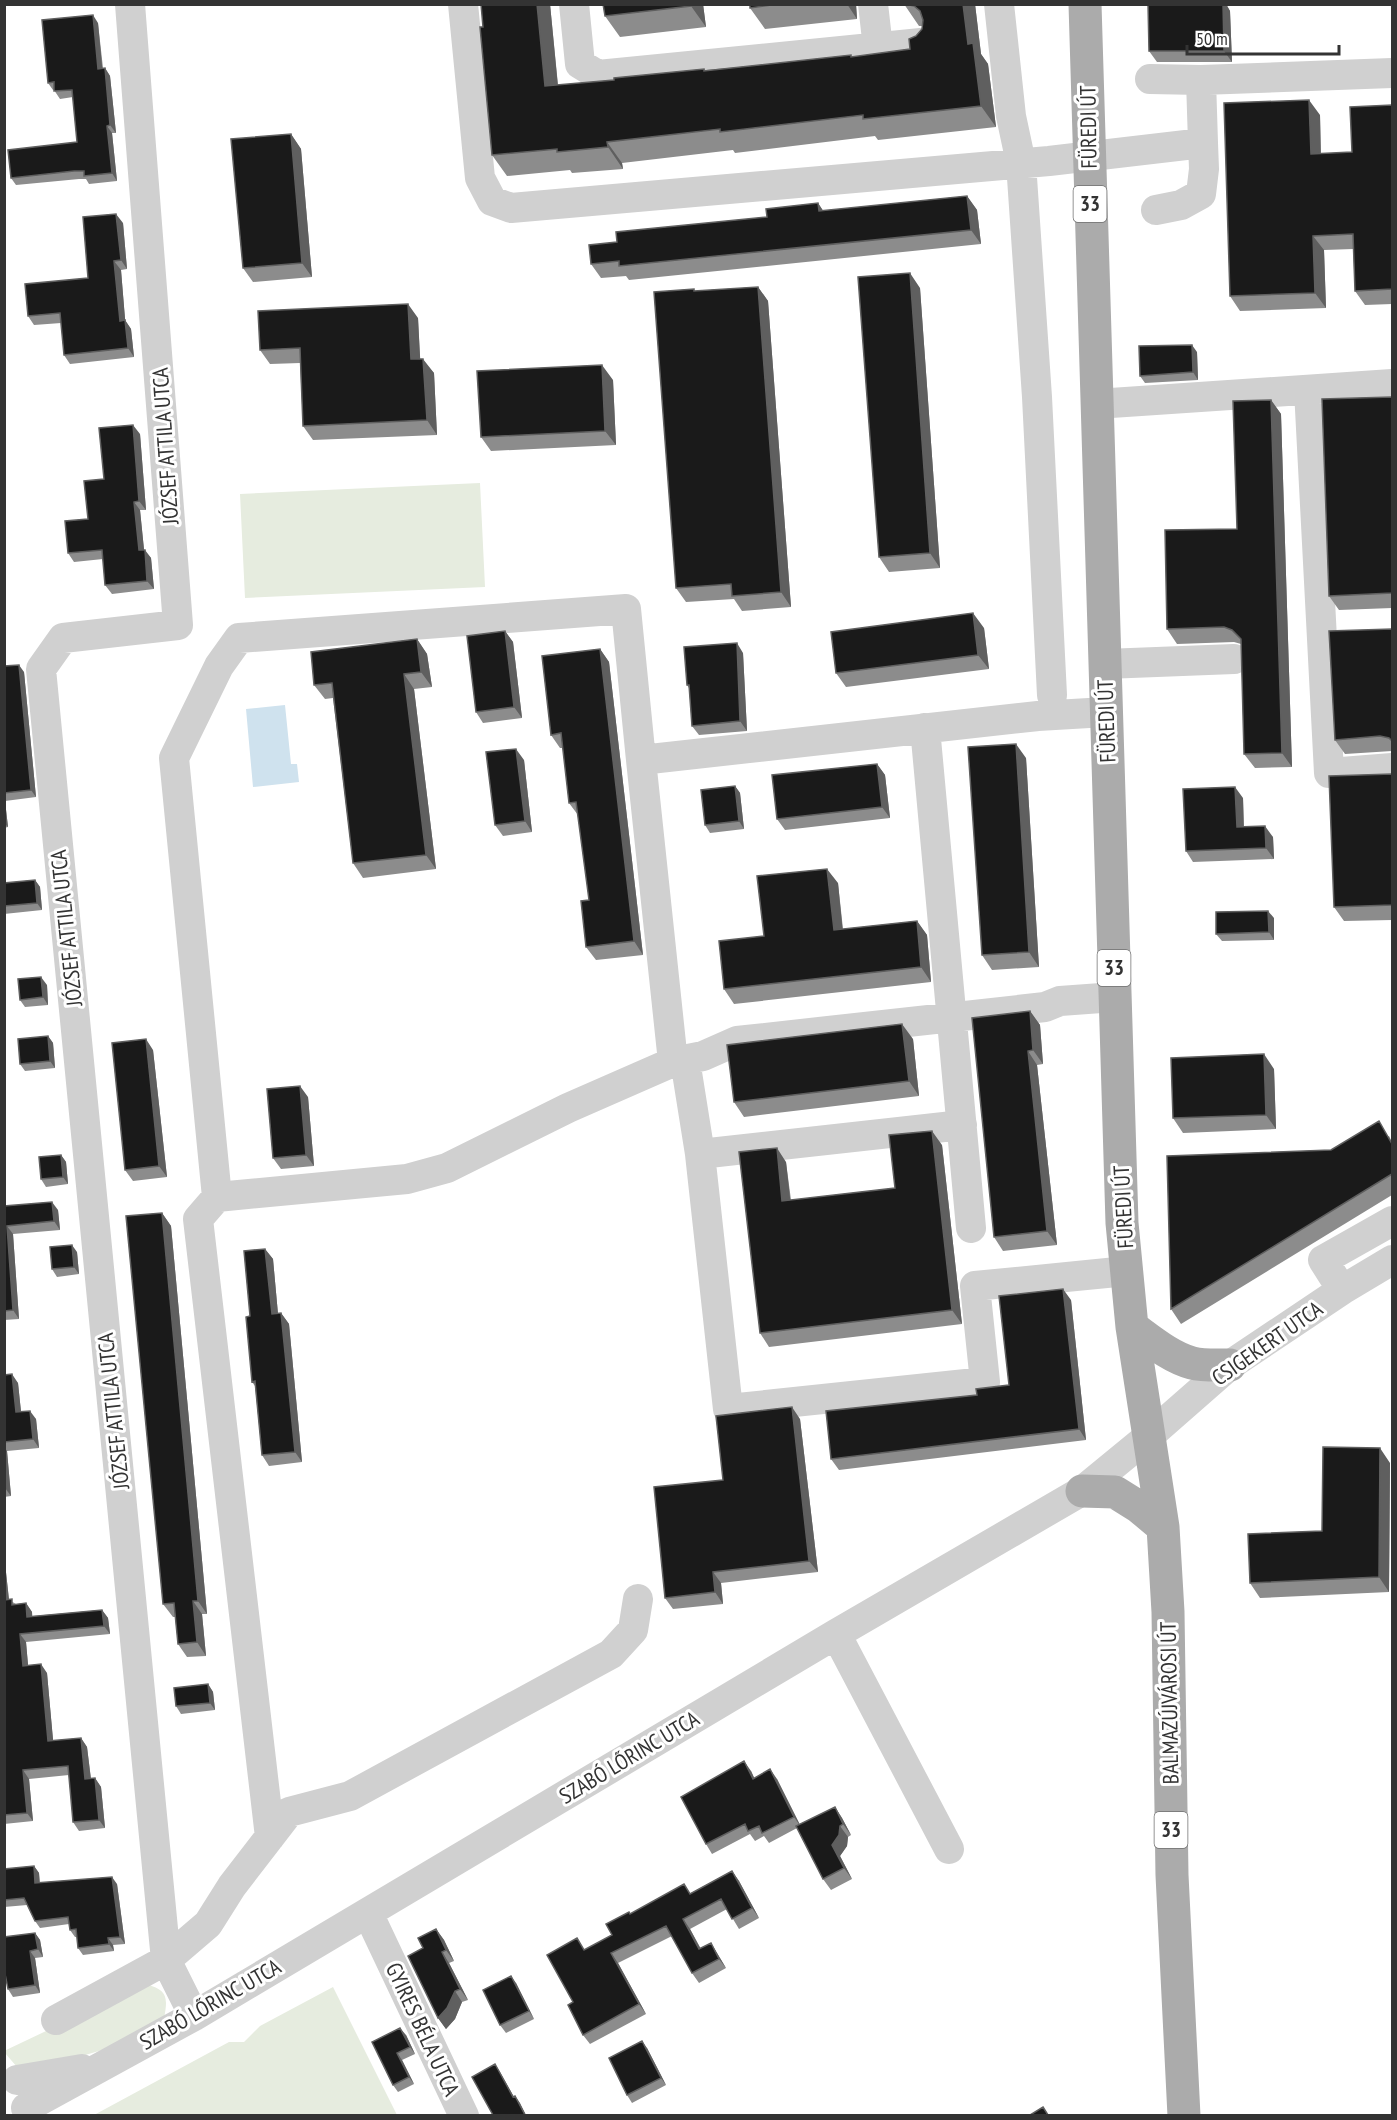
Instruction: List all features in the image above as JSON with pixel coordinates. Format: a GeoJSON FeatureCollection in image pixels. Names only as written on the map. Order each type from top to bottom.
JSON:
{"type":"FeatureCollection","features":[{"type":"Feature","properties":{"kind":"main road","name":"FÜREDI ÚT"},"geometry":{"type":"LineString","coordinates":[[1085,4],[1122,1223],[1132,1327],[1149,1436]]}},
{"type":"Feature","properties":{"kind":"main road"},"geometry":{"type":"LineString","coordinates":[[1132,1327],[1157,1346],[1180,1358],[1194,1363],[1230,1365]]}},
{"type":"Feature","properties":{"kind":"main road","name":"BALMAZÚJVÁROSI ÚT"},"geometry":{"type":"LineString","coordinates":[[1149,1436],[1163,1527],[1168,1612],[1172,1875],[1184,2115]]}},
{"type":"Feature","properties":{"kind":"main road"},"geometry":{"type":"LineString","coordinates":[[1082,1491],[1115,1492],[1139,1507],[1163,1527]]}},
{"type":"Feature","properties":{"kind":"street","name":"JÓZSEF ATTILA UTCA"},"geometry":{"type":"LineString","coordinates":[[130,4],[178,625],[63,638],[41,669],[166,1960]]}},
{"type":"Feature","properties":{"kind":"street"},"geometry":{"type":"LineString","coordinates":[[462,4],[480,178],[492,201],[511,208],[1088,157],[1203,143]]}},
{"type":"Feature","properties":{"kind":"street"},"geometry":{"type":"LineString","coordinates":[[574,4],[580,64],[598,75],[921,43]]}},
{"type":"Feature","properties":{"kind":"street"},"geometry":{"type":"LineString","coordinates":[[873,4],[878,48]]}},
{"type":"Feature","properties":{"kind":"street"},"geometry":{"type":"LineString","coordinates":[[999,4],[990,36],[1021,163],[1037,398],[1052,695]]}},
{"type":"Feature","properties":{"kind":"street"},"geometry":{"type":"LineString","coordinates":[[1150,79],[1201,80],[1392,73]]}},
{"type":"Feature","properties":{"kind":"street"},"geometry":{"type":"LineString","coordinates":[[1156,210],[1181,205],[1201,194],[1204,169],[1201,80]]}},
{"type":"Feature","properties":{"kind":"street"},"geometry":{"type":"LineString","coordinates":[[1096,404],[1392,384]]}},
{"type":"Feature","properties":{"kind":"street"},"geometry":{"type":"LineString","coordinates":[[1309,390],[1329,773],[1392,768]]}},
{"type":"Feature","properties":{"kind":"street"},"geometry":{"type":"LineString","coordinates":[[217,1197],[174,758],[219,666],[240,638],[626,609],[641,760],[679,1061],[700,1154],[728,1409],[985,1382],[975,1286],[1126,1271]]}},
{"type":"Feature","properties":{"kind":"street"},"geometry":{"type":"LineString","coordinates":[[1105,664],[1234,659]]}},
{"type":"Feature","properties":{"kind":"street"},"geometry":{"type":"LineString","coordinates":[[641,760],[1038,716],[1106,712]]}},
{"type":"Feature","properties":{"kind":"street"},"geometry":{"type":"LineString","coordinates":[[925,728],[971,1228]]}},
{"type":"Feature","properties":{"kind":"street"},"geometry":{"type":"LineString","coordinates":[[270,1837],[198,1219],[217,1197],[407,1179],[447,1168],[568,1108],[679,1061],[703,1056],[737,1041],[1045,1007],[1060,1001],[1115,997]]}},
{"type":"Feature","properties":{"kind":"street"},"geometry":{"type":"LineString","coordinates":[[700,1154],[962,1125]]}},
{"type":"Feature","properties":{"kind":"street"},"geometry":{"type":"LineString","coordinates":[[1342,1290],[1323,1260],[1392,1221]]}},
{"type":"Feature","properties":{"kind":"street","name":"CSIGEKERT UTCA"},"geometry":{"type":"LineString","coordinates":[[1149,1436],[1230,1365],[1342,1290],[1392,1260]]}},
{"type":"Feature","properties":{"kind":"street","name":"SZABÓ LŐRINC UTCA"},"geometry":{"type":"LineString","coordinates":[[25,2112],[100,2067],[194,2016],[836,1634],[1082,1491],[1149,1436]]}},
{"type":"Feature","properties":{"kind":"street"},"geometry":{"type":"LineString","coordinates":[[56,2020],[166,1960],[208,1924],[232,1886],[289,1812],[350,1796],[610,1654],[633,1630],[638,1599]]}},
{"type":"Feature","properties":{"kind":"street"},"geometry":{"type":"LineString","coordinates":[[836,1634],[950,1849]]}},
{"type":"Feature","properties":{"kind":"street","name":"GYIRES BÉLA UTCA"},"geometry":{"type":"LineString","coordinates":[[368,1912],[464,2115]]}},
{"type":"Feature","properties":{"kind":"street"},"geometry":{"type":"LineString","coordinates":[[166,1960],[194,2016]]}},
{"type":"Feature","properties":{"kind":"street","name":"SZABÓ LŐRINC UTCA"},"geometry":{"type":"LineString","coordinates":[[11,2076],[100,2067]]}},
{"type":"Feature","properties":{"kind":"street"},"geometry":{"type":"LineString","coordinates":[[11,2076],[23,2088],[26,2098],[25,2112]]}},
{"type":"Feature","properties":{"kind":"shaded area"},"geometry":{"type":"Polygon","coordinates":[[[480,483],[485,587],[245,598],[240,494],[480,483]]]}},
{"type":"Feature","properties":{"kind":"shaded area"},"geometry":{"type":"Polygon","coordinates":[[[145,1984],[158,1989],[165,1996],[164,2019],[126,2043],[48,2066],[17,2067],[4,2051],[145,1984]]]}},
{"type":"Feature","properties":{"kind":"shaded area"},"geometry":{"type":"Polygon","coordinates":[[[333,1987],[397,2115],[94,2115],[229,2042],[244,2042],[260,2026],[333,1987]]]}},
{"type":"Feature","properties":{"kind":"water"},"geometry":{"type":"Polygon","coordinates":[[[285,705],[291,764],[297,764],[299,782],[253,787],[246,709],[285,705]]]}},
{"type":"Feature","properties":{"kind":"building"},"geometry":{"type":"Polygon","coordinates":[[[481,4],[537,4],[545,86],[851,55],[851,57],[910,49],[909,39],[916,36],[922,29],[923,20],[920,11],[914,6],[904,4],[963,4],[968,44],[973,43],[981,106],[863,119],[863,115],[720,132],[720,129],[607,142],[608,147],[492,155],[480,27],[483,27],[481,4]]]}},
{"type":"Feature","properties":{"kind":"building"},"geometry":{"type":"Polygon","coordinates":[[[603,4],[691,4],[691,6],[605,16],[603,4]]]}},
{"type":"Feature","properties":{"kind":"building"},"geometry":{"type":"Polygon","coordinates":[[[750,4],[779,4],[750,8],[750,4]]]}},
{"type":"Feature","properties":{"kind":"building"},"geometry":{"type":"Polygon","coordinates":[[[1148,4],[1223,4],[1224,51],[1149,51],[1148,4]]]}},
{"type":"Feature","properties":{"kind":"building"},"geometry":{"type":"Polygon","coordinates":[[[93,15],[98,69],[105,68],[110,125],[107,126],[112,173],[84,176],[84,171],[74,171],[11,178],[8,150],[77,142],[72,90],[54,91],[54,82],[48,83],[42,20],[93,15]]]}},
{"type":"Feature","properties":{"kind":"building"},"geometry":{"type":"Polygon","coordinates":[[[1309,100],[1311,154],[1352,152],[1350,107],[1392,105],[1392,289],[1355,291],[1353,234],[1313,236],[1315,293],[1230,296],[1224,103],[1309,100]]]}},
{"type":"Feature","properties":{"kind":"building"},"geometry":{"type":"Polygon","coordinates":[[[291,134],[302,263],[243,268],[231,139],[291,134]]]}},
{"type":"Feature","properties":{"kind":"building"},"geometry":{"type":"Polygon","coordinates":[[[967,196],[971,230],[619,266],[619,261],[591,264],[589,245],[617,242],[616,232],[767,217],[766,209],[818,203],[819,211],[967,196]]]}},
{"type":"Feature","properties":{"kind":"building"},"geometry":{"type":"Polygon","coordinates":[[[116,214],[121,260],[114,261],[120,321],[125,320],[128,348],[64,355],[60,313],[28,316],[25,284],[88,278],[83,217],[116,214]]]}},
{"type":"Feature","properties":{"kind":"building"},"geometry":{"type":"Polygon","coordinates":[[[910,273],[930,553],[879,557],[858,277],[910,273]]]}},
{"type":"Feature","properties":{"kind":"building"},"geometry":{"type":"Polygon","coordinates":[[[758,287],[781,592],[732,596],[731,584],[676,588],[654,292],[758,287]]]}},
{"type":"Feature","properties":{"kind":"building"},"geometry":{"type":"Polygon","coordinates":[[[408,304],[411,359],[423,359],[427,420],[303,426],[300,348],[260,350],[258,311],[408,304]]]}},
{"type":"Feature","properties":{"kind":"building"},"geometry":{"type":"Polygon","coordinates":[[[1192,345],[1193,372],[1140,376],[1139,346],[1192,345]]]}},
{"type":"Feature","properties":{"kind":"building"},"geometry":{"type":"Polygon","coordinates":[[[602,365],[605,431],[481,437],[477,371],[602,365]]]}},
{"type":"Feature","properties":{"kind":"building"},"geometry":{"type":"Polygon","coordinates":[[[1392,397],[1392,593],[1329,596],[1322,399],[1392,397]]]}},
{"type":"Feature","properties":{"kind":"building"},"geometry":{"type":"Polygon","coordinates":[[[1271,400],[1282,753],[1244,754],[1241,639],[1232,630],[1224,627],[1167,629],[1165,530],[1237,529],[1233,401],[1271,400]]]}},
{"type":"Feature","properties":{"kind":"building"},"geometry":{"type":"Polygon","coordinates":[[[133,425],[139,501],[134,502],[139,550],[145,550],[147,581],[105,585],[102,550],[68,553],[65,521],[88,519],[84,481],[104,479],[99,428],[133,425]]]}},
{"type":"Feature","properties":{"kind":"building"},"geometry":{"type":"Polygon","coordinates":[[[973,613],[978,655],[836,673],[831,632],[973,613]]]}},
{"type":"Feature","properties":{"kind":"building"},"geometry":{"type":"Polygon","coordinates":[[[1392,629],[1392,741],[1380,736],[1335,740],[1329,631],[1392,629]]]}},
{"type":"Feature","properties":{"kind":"building"},"geometry":{"type":"Polygon","coordinates":[[[505,631],[514,707],[476,712],[467,636],[505,631]]]}},
{"type":"Feature","properties":{"kind":"building"},"geometry":{"type":"Polygon","coordinates":[[[417,639],[421,672],[404,674],[426,855],[353,863],[332,683],[314,685],[311,652],[417,639]]]}},
{"type":"Feature","properties":{"kind":"building"},"geometry":{"type":"Polygon","coordinates":[[[737,643],[740,721],[692,726],[684,647],[737,643]]]}},
{"type":"Feature","properties":{"kind":"building"},"geometry":{"type":"Polygon","coordinates":[[[600,649],[634,941],[586,947],[581,901],[589,900],[576,802],[569,803],[561,733],[551,735],[542,656],[600,649]]]}},
{"type":"Feature","properties":{"kind":"building"},"geometry":{"type":"Polygon","coordinates":[[[19,665],[31,790],[4,793],[4,666],[19,665]]]}},
{"type":"Feature","properties":{"kind":"building"},"geometry":{"type":"Polygon","coordinates":[[[1016,744],[1029,952],[982,955],[968,747],[1016,744]]]}},
{"type":"Feature","properties":{"kind":"building"},"geometry":{"type":"Polygon","coordinates":[[[516,749],[525,821],[495,825],[486,752],[516,749]]]}},
{"type":"Feature","properties":{"kind":"building"},"geometry":{"type":"Polygon","coordinates":[[[877,764],[882,807],[777,819],[772,775],[877,764]]]}},
{"type":"Feature","properties":{"kind":"building"},"geometry":{"type":"Polygon","coordinates":[[[1392,774],[1392,905],[1334,907],[1329,776],[1392,774]]]}},
{"type":"Feature","properties":{"kind":"building"},"geometry":{"type":"Polygon","coordinates":[[[735,786],[739,821],[705,825],[701,790],[735,786]]]}},
{"type":"Feature","properties":{"kind":"building"},"geometry":{"type":"Polygon","coordinates":[[[1235,787],[1237,827],[1265,826],[1266,848],[1186,851],[1183,789],[1235,787]]]}},
{"type":"Feature","properties":{"kind":"building"},"geometry":{"type":"Polygon","coordinates":[[[827,869],[834,930],[917,921],[921,967],[724,989],[719,941],[764,936],[757,876],[827,869]]]}},
{"type":"Feature","properties":{"kind":"building"},"geometry":{"type":"Polygon","coordinates":[[[35,880],[37,903],[4,906],[4,883],[35,880]]]}},
{"type":"Feature","properties":{"kind":"building"},"geometry":{"type":"Polygon","coordinates":[[[1268,911],[1269,932],[1216,934],[1216,912],[1268,911]]]}},
{"type":"Feature","properties":{"kind":"building"},"geometry":{"type":"Polygon","coordinates":[[[41,977],[43,997],[20,1000],[18,979],[41,977]]]}},
{"type":"Feature","properties":{"kind":"building"},"geometry":{"type":"Polygon","coordinates":[[[1030,1011],[1033,1050],[1028,1051],[1047,1231],[994,1237],[972,1018],[1030,1011]]]}},
{"type":"Feature","properties":{"kind":"building"},"geometry":{"type":"Polygon","coordinates":[[[902,1024],[909,1081],[734,1102],[727,1045],[902,1024]]]}},
{"type":"Feature","properties":{"kind":"building"},"geometry":{"type":"Polygon","coordinates":[[[48,1036],[50,1061],[20,1064],[18,1039],[48,1036]]]}},
{"type":"Feature","properties":{"kind":"building"},"geometry":{"type":"Polygon","coordinates":[[[146,1039],[159,1166],[125,1170],[112,1043],[146,1039]]]}},
{"type":"Feature","properties":{"kind":"building"},"geometry":{"type":"Polygon","coordinates":[[[1264,1054],[1266,1115],[1173,1118],[1171,1058],[1264,1054]]]}},
{"type":"Feature","properties":{"kind":"building"},"geometry":{"type":"Polygon","coordinates":[[[300,1086],[306,1155],[273,1158],[267,1089],[300,1086]]]}},
{"type":"Feature","properties":{"kind":"building"},"geometry":{"type":"Polygon","coordinates":[[[1379,1121],[1392,1144],[1392,1174],[1171,1309],[1167,1156],[1331,1150],[1379,1121]]]}},
{"type":"Feature","properties":{"kind":"building"},"geometry":{"type":"Polygon","coordinates":[[[932,1131],[952,1310],[760,1333],[739,1152],[777,1148],[782,1201],[895,1188],[889,1135],[932,1131]]]}},
{"type":"Feature","properties":{"kind":"building"},"geometry":{"type":"Polygon","coordinates":[[[61,1155],[63,1177],[41,1179],[39,1157],[61,1155]]]}},
{"type":"Feature","properties":{"kind":"building"},"geometry":{"type":"Polygon","coordinates":[[[52,1202],[54,1221],[7,1226],[13,1310],[4,1311],[4,1206],[52,1202]]]}},
{"type":"Feature","properties":{"kind":"building"},"geometry":{"type":"Polygon","coordinates":[[[162,1213],[198,1601],[193,1601],[197,1642],[178,1644],[174,1603],[163,1604],[126,1216],[162,1213]]]}},
{"type":"Feature","properties":{"kind":"building"},"geometry":{"type":"Polygon","coordinates":[[[72,1245],[74,1267],[52,1269],[50,1247],[72,1245]]]}},
{"type":"Feature","properties":{"kind":"building"},"geometry":{"type":"Polygon","coordinates":[[[265,1249],[272,1314],[281,1313],[295,1452],[262,1455],[246,1317],[250,1316],[244,1251],[265,1249]]]}},
{"type":"Feature","properties":{"kind":"building"},"geometry":{"type":"Polygon","coordinates":[[[1063,1289],[1079,1429],[831,1459],[826,1411],[977,1395],[976,1389],[1009,1385],[999,1296],[1063,1289]]]}},
{"type":"Feature","properties":{"kind":"building"},"geometry":{"type":"Polygon","coordinates":[[[12,1374],[16,1412],[30,1411],[33,1439],[4,1442],[4,1375],[12,1374]]]}},
{"type":"Feature","properties":{"kind":"building"},"geometry":{"type":"Polygon","coordinates":[[[792,1407],[809,1561],[713,1572],[715,1592],[665,1598],[654,1487],[723,1480],[716,1416],[792,1407]]]}},
{"type":"Feature","properties":{"kind":"building"},"geometry":{"type":"Polygon","coordinates":[[[1323,1447],[1380,1448],[1379,1577],[1250,1583],[1248,1534],[1322,1531],[1323,1447]]]}},
{"type":"Feature","properties":{"kind":"building"},"geometry":{"type":"Polygon","coordinates":[[[12,1599],[12,1605],[26,1603],[27,1617],[102,1610],[104,1626],[20,1634],[23,1666],[41,1664],[48,1741],[81,1738],[85,1779],[95,1778],[99,1820],[73,1822],[68,1766],[23,1770],[27,1813],[4,1815],[4,1600],[12,1599]]]}},
{"type":"Feature","properties":{"kind":"building"},"geometry":{"type":"Polygon","coordinates":[[[208,1684],[210,1703],[176,1706],[174,1688],[208,1684]]]}},
{"type":"Feature","properties":{"kind":"building"},"geometry":{"type":"Polygon","coordinates":[[[744,1761],[753,1779],[770,1769],[794,1817],[762,1833],[759,1826],[748,1831],[745,1824],[706,1844],[681,1797],[744,1761]]]}},
{"type":"Feature","properties":{"kind":"building"},"geometry":{"type":"Polygon","coordinates":[[[835,1807],[843,1824],[832,1845],[844,1868],[823,1879],[796,1826],[835,1807]]]}},
{"type":"Feature","properties":{"kind":"building"},"geometry":{"type":"Polygon","coordinates":[[[34,1866],[35,1883],[112,1877],[120,1937],[108,1938],[109,1944],[78,1948],[76,1929],[70,1930],[68,1917],[35,1921],[24,1898],[4,1900],[4,1869],[34,1866]]]}},
{"type":"Feature","properties":{"kind":"building"},"geometry":{"type":"Polygon","coordinates":[[[732,1871],[752,1908],[732,1919],[721,1899],[683,1919],[699,1949],[711,1943],[719,1959],[692,1973],[666,1926],[611,1953],[639,2004],[583,2035],[568,2005],[573,2002],[547,1955],[577,1938],[584,1950],[612,1935],[606,1924],[629,1912],[630,1914],[684,1884],[690,1894],[732,1871]]]}},
{"type":"Feature","properties":{"kind":"building"},"geometry":{"type":"Polygon","coordinates":[[[436,1929],[446,1950],[442,1952],[460,1989],[455,1991],[447,2008],[438,2018],[408,1956],[423,1948],[418,1938],[436,1929]]]}},
{"type":"Feature","properties":{"kind":"building"},"geometry":{"type":"Polygon","coordinates":[[[35,1933],[38,1949],[30,1951],[35,1985],[8,1989],[4,1969],[4,1937],[35,1933]]]}},
{"type":"Feature","properties":{"kind":"building"},"geometry":{"type":"Polygon","coordinates":[[[511,1976],[529,2011],[500,2025],[483,1990],[511,1976]]]}},
{"type":"Feature","properties":{"kind":"building"},"geometry":{"type":"Polygon","coordinates":[[[400,2028],[410,2047],[397,2053],[409,2077],[393,2085],[372,2042],[400,2028]]]}},
{"type":"Feature","properties":{"kind":"building"},"geometry":{"type":"Polygon","coordinates":[[[642,2041],[661,2078],[627,2095],[609,2058],[642,2041]]]}},
{"type":"Feature","properties":{"kind":"building"},"geometry":{"type":"Polygon","coordinates":[[[495,2064],[525,2115],[493,2115],[472,2077],[495,2064]]]}},
{"type":"Feature","properties":{"kind":"building"},"geometry":{"type":"Polygon","coordinates":[[[1043,2107],[1048,2115],[1030,2115],[1043,2107]]]}}]}
